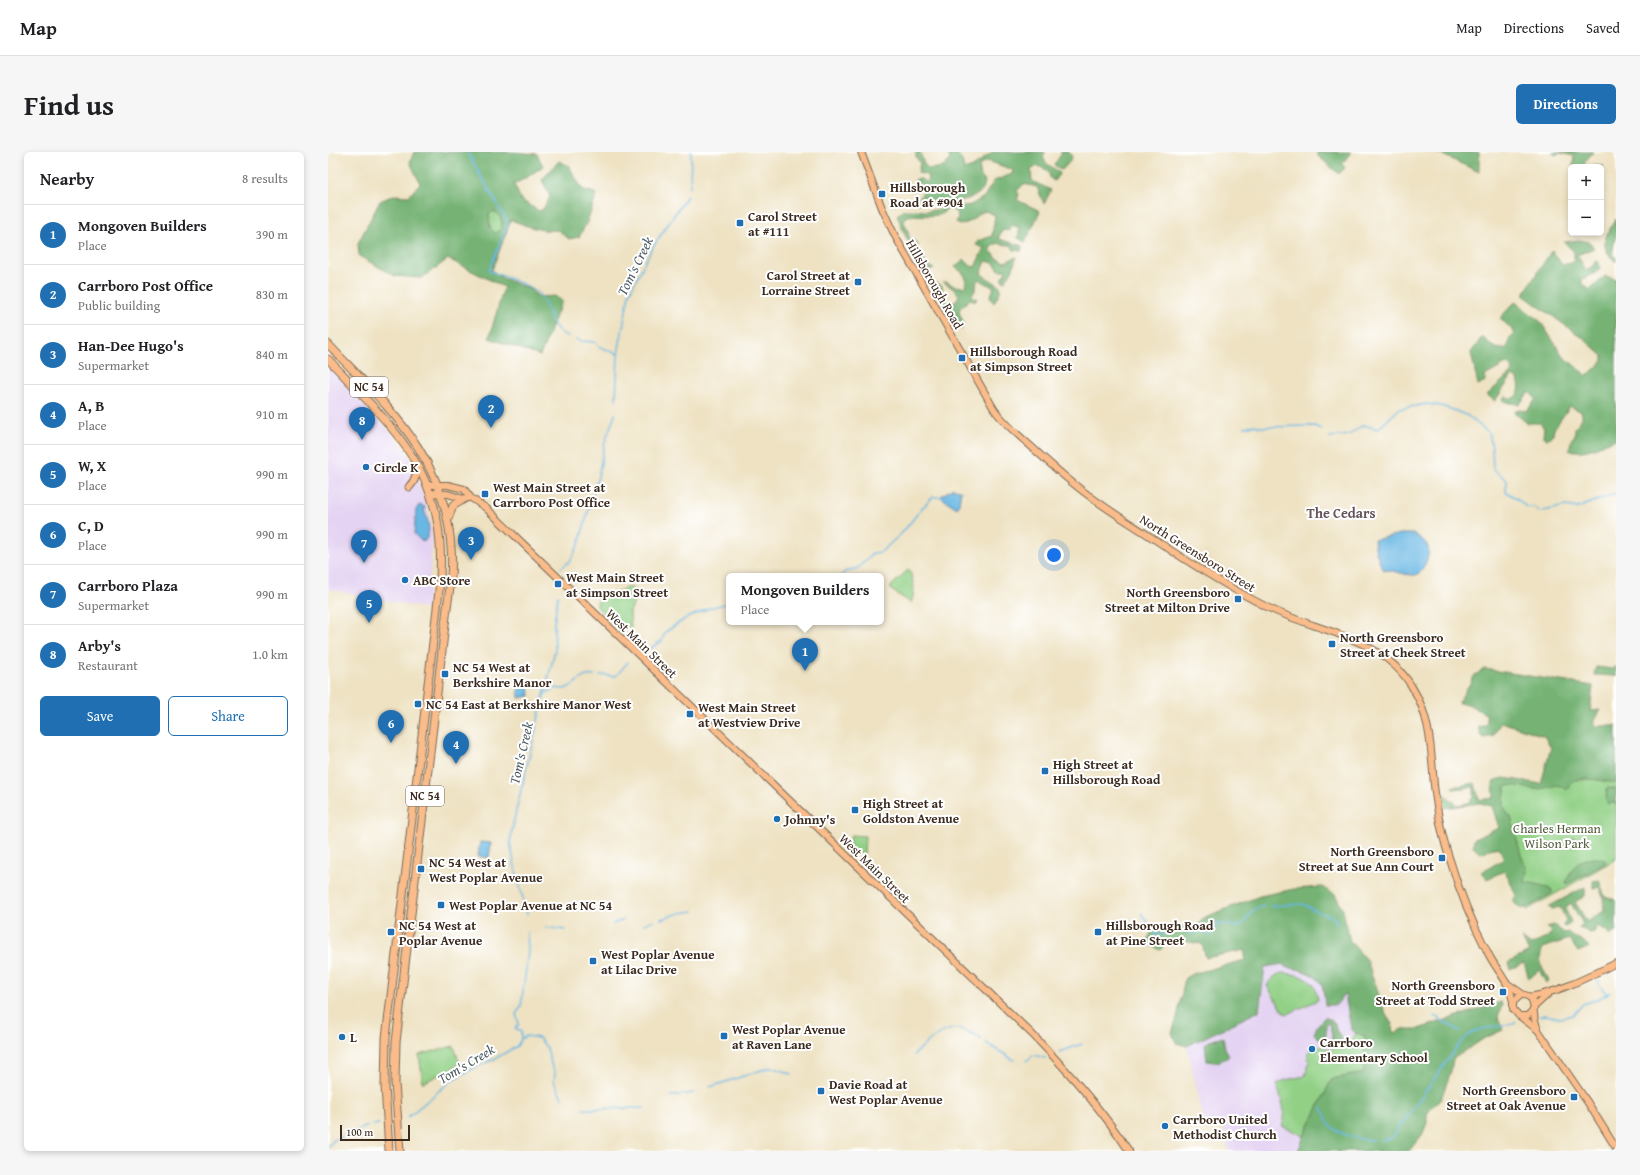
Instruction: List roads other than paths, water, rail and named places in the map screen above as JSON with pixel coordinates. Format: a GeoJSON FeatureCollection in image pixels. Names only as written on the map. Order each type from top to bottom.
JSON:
{"type":"FeatureCollection","features":[{"type":"Feature","properties":{"kind":"highway","name":"NC 54"},"geometry":{"type":"LineString","coordinates":[[328,344],[408,431],[423,453],[441,494],[448,520],[451,548],[450,587],[396,1042],[395,1083],[400,1151]]}},
{"type":"Feature","properties":{"kind":"highway","name":"NC 54"},"geometry":{"type":"LineString","coordinates":[[328,359],[396,432],[419,467],[428,486],[438,520],[440,538],[441,572],[386,1038],[385,1086],[389,1151]]}},
{"type":"Feature","properties":{"kind":"highway"},"geometry":{"type":"LineString","coordinates":[[409,487],[416,479],[419,467]]}},
{"type":"Feature","properties":{"kind":"highway"},"geometry":{"type":"LineString","coordinates":[[448,520],[453,506],[468,498]]}},
{"type":"Feature","properties":{"kind":"main road","name":"Hillsborough Road"},"geometry":{"type":"LineString","coordinates":[[860,152],[885,215],[898,241],[989,400],[1004,421]]}},
{"type":"Feature","properties":{"kind":"main road","name":"North Greensboro Street"},"geometry":{"type":"LineString","coordinates":[[1004,421],[1064,476],[1090,497],[1217,581],[1294,619],[1368,646],[1383,654],[1402,672],[1412,685],[1421,703],[1429,728],[1438,813],[1445,844],[1456,879],[1468,912],[1488,953],[1508,984],[1513,1002]]}},
{"type":"Feature","properties":{"kind":"main road","name":"West Main Street"},"geometry":{"type":"LineString","coordinates":[[428,486],[448,485],[464,490],[468,498]]}},
{"type":"Feature","properties":{"kind":"main road","name":"West Main Street"},"geometry":{"type":"LineString","coordinates":[[430,493],[468,498],[486,508],[1032,1034],[1080,1085],[1129,1151]]}},
{"type":"Feature","properties":{"kind":"main road"},"geometry":{"type":"LineString","coordinates":[[1616,963],[1548,994],[1518,996],[1513,1002],[1512,1006],[1514,1012],[1538,1030],[1588,1103],[1616,1148]]}},
{"type":"Feature","properties":{"kind":"main road","name":"North Greensboro Street"},"geometry":{"type":"LineString","coordinates":[[1508,984],[1527,996]]}},
{"type":"Feature","properties":{"kind":"main road"},"geometry":{"type":"LineString","coordinates":[[1521,1017],[1530,1014],[1548,994]]}},
{"type":"Feature","properties":{"kind":"main road"},"geometry":{"type":"LineString","coordinates":[[1527,996],[1533,1001],[1538,1030]]}},
{"type":"Feature","properties":{"kind":"water"},"geometry":{"type":"Polygon","coordinates":[[[953,488],[961,491],[957,508],[941,496],[953,488]]]}},
{"type":"Feature","properties":{"kind":"water"},"geometry":{"type":"Polygon","coordinates":[[[419,505],[425,507],[424,510],[429,526],[425,541],[420,540],[414,534],[416,510],[419,505]]]}},
{"type":"Feature","properties":{"kind":"water"},"geometry":{"type":"Polygon","coordinates":[[[1400,534],[1414,534],[1424,541],[1428,547],[1429,550],[1426,562],[1416,575],[1408,575],[1384,570],[1378,560],[1374,540],[1400,534]]]}},
{"type":"Feature","properties":{"kind":"water"},"geometry":{"type":"Polygon","coordinates":[[[529,681],[530,696],[519,698],[518,684],[529,681]]]}},
{"type":"Feature","properties":{"kind":"water"},"geometry":{"type":"Polygon","coordinates":[[[480,842],[491,843],[489,858],[478,856],[480,842]]]}},
{"type":"Feature","properties":{"kind":"waterway"},"geometry":{"type":"LineString","coordinates":[[467,152],[508,223],[489,271],[522,284],[537,292],[542,297],[553,323],[562,333],[568,336]]}},
{"type":"Feature","properties":{"kind":"waterway","name":"Tom's Creek"},"geometry":{"type":"LineString","coordinates":[[690,188],[691,152]]}},
{"type":"Feature","properties":{"kind":"waterway","name":"Tom's Creek"},"geometry":{"type":"LineString","coordinates":[[616,399],[618,354],[629,294],[652,248],[687,196]]}},
{"type":"Feature","properties":{"kind":"waterway"},"geometry":{"type":"LineString","coordinates":[[576,339],[580,341],[595,342],[600,347],[618,354]]}},
{"type":"Feature","properties":{"kind":"waterway"},"geometry":{"type":"LineString","coordinates":[[1330,437],[1349,435],[1363,425],[1378,429],[1399,409],[1427,404],[1441,406],[1468,416],[1489,433],[1492,447],[1493,469],[1507,480],[1506,492],[1519,500],[1526,507],[1534,507],[1540,512],[1565,506],[1578,508],[1616,493]]}},
{"type":"Feature","properties":{"kind":"waterway","name":"Tom's Creek"},"geometry":{"type":"LineString","coordinates":[[561,568],[570,561],[579,544],[599,473],[604,445],[615,414]]}},
{"type":"Feature","properties":{"kind":"waterway"},"geometry":{"type":"LineString","coordinates":[[1245,427],[1254,425],[1261,427],[1315,426],[1322,430]]}},
{"type":"Feature","properties":{"kind":"waterway"},"geometry":{"type":"LineString","coordinates":[[844,573],[846,571],[858,568],[873,553],[881,552],[902,533],[933,497],[942,497]]}},
{"type":"Feature","properties":{"kind":"waterway","name":"Tom's Creek"},"geometry":{"type":"LineString","coordinates":[[527,914],[510,842],[515,815],[555,650],[554,623],[558,595]]}},
{"type":"Feature","properties":{"kind":"waterway"},"geometry":{"type":"LineString","coordinates":[[644,652],[662,641],[665,632],[685,619],[709,608],[726,604]]}},
{"type":"Feature","properties":{"kind":"waterway"},"geometry":{"type":"LineString","coordinates":[[600,675],[616,676],[628,662]]}},
{"type":"Feature","properties":{"kind":"waterway"},"geometry":{"type":"LineString","coordinates":[[545,693],[557,688],[567,688],[584,677],[594,676]]}},
{"type":"Feature","properties":{"kind":"waterway"},"geometry":{"type":"LineString","coordinates":[[1270,906],[1303,904],[1318,912],[1333,917],[1338,924]]}},
{"type":"Feature","properties":{"kind":"waterway"},"geometry":{"type":"LineString","coordinates":[[1141,913],[1156,935],[1167,933],[1169,929],[1184,930],[1193,934],[1195,930],[1211,935],[1218,923],[1239,927],[1246,921],[1253,910],[1264,906]]}},
{"type":"Feature","properties":{"kind":"waterway"},"geometry":{"type":"LineString","coordinates":[[661,919],[680,913],[694,911]]}},
{"type":"Feature","properties":{"kind":"waterway"},"geometry":{"type":"LineString","coordinates":[[613,924],[623,920]]}},
{"type":"Feature","properties":{"kind":"waterway"},"geometry":{"type":"LineString","coordinates":[[644,924],[654,920]]}},
{"type":"Feature","properties":{"kind":"waterway"},"geometry":{"type":"LineString","coordinates":[[545,927],[565,930]]}},
{"type":"Feature","properties":{"kind":"waterway","name":"Tom's Creek"},"geometry":{"type":"LineString","coordinates":[[408,1117],[452,1080],[517,1046],[521,1039],[521,1031],[515,1028],[519,1024],[516,1014],[521,1007],[528,952],[527,932]]}},
{"type":"Feature","properties":{"kind":"waterway"},"geometry":{"type":"LineString","coordinates":[[1598,980],[1600,986],[1606,993]]}},
{"type":"Feature","properties":{"kind":"waterway"},"geometry":{"type":"LineString","coordinates":[[1540,1016],[1545,1015],[1560,1018],[1573,1015],[1583,1004],[1598,999],[1610,992]]}},
{"type":"Feature","properties":{"kind":"waterway"},"geometry":{"type":"LineString","coordinates":[[1435,1016],[1461,1032]]}},
{"type":"Feature","properties":{"kind":"waterway"},"geometry":{"type":"LineString","coordinates":[[1381,1140],[1391,1138],[1395,1134],[1465,1038],[1473,1032],[1485,1028],[1516,1023]]}},
{"type":"Feature","properties":{"kind":"waterway"},"geometry":{"type":"LineString","coordinates":[[914,1055],[937,1035],[950,1030],[964,1030],[981,1039]]}},
{"type":"Feature","properties":{"kind":"waterway"},"geometry":{"type":"LineString","coordinates":[[522,1038],[526,1036],[539,1038],[547,1048],[552,1067],[555,1072],[554,1081],[562,1098]]}},
{"type":"Feature","properties":{"kind":"waterway"},"geometry":{"type":"LineString","coordinates":[[986,1043],[1014,1060]]}},
{"type":"Feature","properties":{"kind":"waterway"},"geometry":{"type":"LineString","coordinates":[[1059,1052],[1082,1044]]}},
{"type":"Feature","properties":{"kind":"waterway"},"geometry":{"type":"LineString","coordinates":[[1026,1061],[1034,1055],[1045,1058]]}},
{"type":"Feature","properties":{"kind":"waterway"},"geometry":{"type":"LineString","coordinates":[[710,1087],[771,1067],[792,1074]]}},
{"type":"Feature","properties":{"kind":"waterway"},"geometry":{"type":"LineString","coordinates":[[671,1096],[693,1093]]}},
{"type":"Feature","properties":{"kind":"waterway"},"geometry":{"type":"LineString","coordinates":[[583,1109],[644,1108]]}},
{"type":"Feature","properties":{"kind":"waterway"},"geometry":{"type":"LineString","coordinates":[[1322,1108],[1328,1123],[1336,1130],[1355,1138],[1373,1140]]}},
{"type":"Feature","properties":{"kind":"waterway","name":"Tom's Creek"},"geometry":{"type":"LineString","coordinates":[[373,1125],[379,1124]]}},
{"type":"Feature","properties":{"kind":"waterway","name":"Tom's Creek"},"geometry":{"type":"LineString","coordinates":[[328,1147],[334,1140],[368,1126]]}},
{"type":"Feature","properties":{"kind":"place","name":"Hillsborough Road at #904"},"geometry":{"type":"Point","coordinates":[882,194]}},
{"type":"Feature","properties":{"kind":"place","name":"Carol Street at #111"},"geometry":{"type":"Point","coordinates":[740,223]}},
{"type":"Feature","properties":{"kind":"place","name":"Carol Street at Lorraine Street"},"geometry":{"type":"Point","coordinates":[858,282]}},
{"type":"Feature","properties":{"kind":"place","name":"Hillsborough Road at Simpson Street"},"geometry":{"type":"Point","coordinates":[962,358]}},
{"type":"Feature","properties":{"kind":"place","name":"Carrboro Post Office"},"geometry":{"type":"Point","coordinates":[491,428]}},
{"type":"Feature","properties":{"kind":"place","name":"Arby's"},"geometry":{"type":"Point","coordinates":[362,440]}},
{"type":"Feature","properties":{"kind":"place","name":"Circle K"},"geometry":{"type":"Point","coordinates":[366,467]}},
{"type":"Feature","properties":{"kind":"place","name":"West Main Street at Carrboro Post Office"},"geometry":{"type":"Point","coordinates":[485,494]}},
{"type":"Feature","properties":{"kind":"place","name":"Han-Dee Hugo's"},"geometry":{"type":"Point","coordinates":[471,560]}},
{"type":"Feature","properties":{"kind":"place","name":"Carrboro Plaza"},"geometry":{"type":"Point","coordinates":[364,563]}},
{"type":"Feature","properties":{"kind":"place","name":"ABC Store"},"geometry":{"type":"Point","coordinates":[405,580]}},
{"type":"Feature","properties":{"kind":"place","name":"West Main Street at Simpson Street"},"geometry":{"type":"Point","coordinates":[558,584]}},
{"type":"Feature","properties":{"kind":"place","name":"North Greensboro Street at Milton Drive"},"geometry":{"type":"Point","coordinates":[1238,599]}},
{"type":"Feature","properties":{"kind":"place","name":"W, X"},"geometry":{"type":"Point","coordinates":[369,623]}},
{"type":"Feature","properties":{"kind":"place","name":"North Greensboro Street at Cheek Street"},"geometry":{"type":"Point","coordinates":[1332,644]}},
{"type":"Feature","properties":{"kind":"place","name":"Mongoven Builders"},"geometry":{"type":"Point","coordinates":[805,671]}},
{"type":"Feature","properties":{"kind":"place","name":"NC 54 West at Berkshire Manor"},"geometry":{"type":"Point","coordinates":[445,674]}},
{"type":"Feature","properties":{"kind":"place","name":"NC 54 East at Berkshire Manor West"},"geometry":{"type":"Point","coordinates":[418,704]}},
{"type":"Feature","properties":{"kind":"place","name":"West Main Street at Westview Drive"},"geometry":{"type":"Point","coordinates":[690,714]}},
{"type":"Feature","properties":{"kind":"place","name":"C, D"},"geometry":{"type":"Point","coordinates":[391,743]}},
{"type":"Feature","properties":{"kind":"place","name":"A, B"},"geometry":{"type":"Point","coordinates":[456,764]}},
{"type":"Feature","properties":{"kind":"place","name":"High Street at Hillsborough Road"},"geometry":{"type":"Point","coordinates":[1045,771]}},
{"type":"Feature","properties":{"kind":"place","name":"High Street at Goldston Avenue"},"geometry":{"type":"Point","coordinates":[855,810]}},
{"type":"Feature","properties":{"kind":"place","name":"Johnny's"},"geometry":{"type":"Point","coordinates":[777,819]}},
{"type":"Feature","properties":{"kind":"place","name":"North Greensboro Street at Sue Ann Court"},"geometry":{"type":"Point","coordinates":[1442,858]}},
{"type":"Feature","properties":{"kind":"place","name":"NC 54 West at West Poplar Avenue"},"geometry":{"type":"Point","coordinates":[421,869]}},
{"type":"Feature","properties":{"kind":"place","name":"West Poplar Avenue at NC 54"},"geometry":{"type":"Point","coordinates":[441,905]}},
{"type":"Feature","properties":{"kind":"place","name":"NC 54 West at Poplar Avenue"},"geometry":{"type":"Point","coordinates":[391,932]}},
{"type":"Feature","properties":{"kind":"place","name":"Hillsborough Road at Pine Street"},"geometry":{"type":"Point","coordinates":[1098,932]}},
{"type":"Feature","properties":{"kind":"place","name":"West Poplar Avenue at Lilac Drive"},"geometry":{"type":"Point","coordinates":[593,961]}},
{"type":"Feature","properties":{"kind":"place","name":"North Greensboro Street at Todd Street"},"geometry":{"type":"Point","coordinates":[1503,992]}},
{"type":"Feature","properties":{"kind":"place","name":"West Poplar Avenue at Raven Lane"},"geometry":{"type":"Point","coordinates":[724,1036]}},
{"type":"Feature","properties":{"kind":"place","name":"L"},"geometry":{"type":"Point","coordinates":[342,1037]}},
{"type":"Feature","properties":{"kind":"place","name":"Carrboro Elementary School"},"geometry":{"type":"Point","coordinates":[1312,1049]}},
{"type":"Feature","properties":{"kind":"place","name":"Davie Road at West Poplar Avenue"},"geometry":{"type":"Point","coordinates":[821,1091]}},
{"type":"Feature","properties":{"kind":"place","name":"North Greensboro Street at Oak Avenue"},"geometry":{"type":"Point","coordinates":[1574,1097]}},
{"type":"Feature","properties":{"kind":"place","name":"Carrboro United Methodist Church"},"geometry":{"type":"Point","coordinates":[1165,1126]}},
{"type":"Feature","properties":{"kind":"district","name":"The Cedars"},"geometry":{"type":"Point","coordinates":[1341,513]}},
{"type":"Feature","properties":{"kind":"park label","name":"Charles Herman Wilson Park"},"geometry":{"type":"Point","coordinates":[1557,836]}}]}
